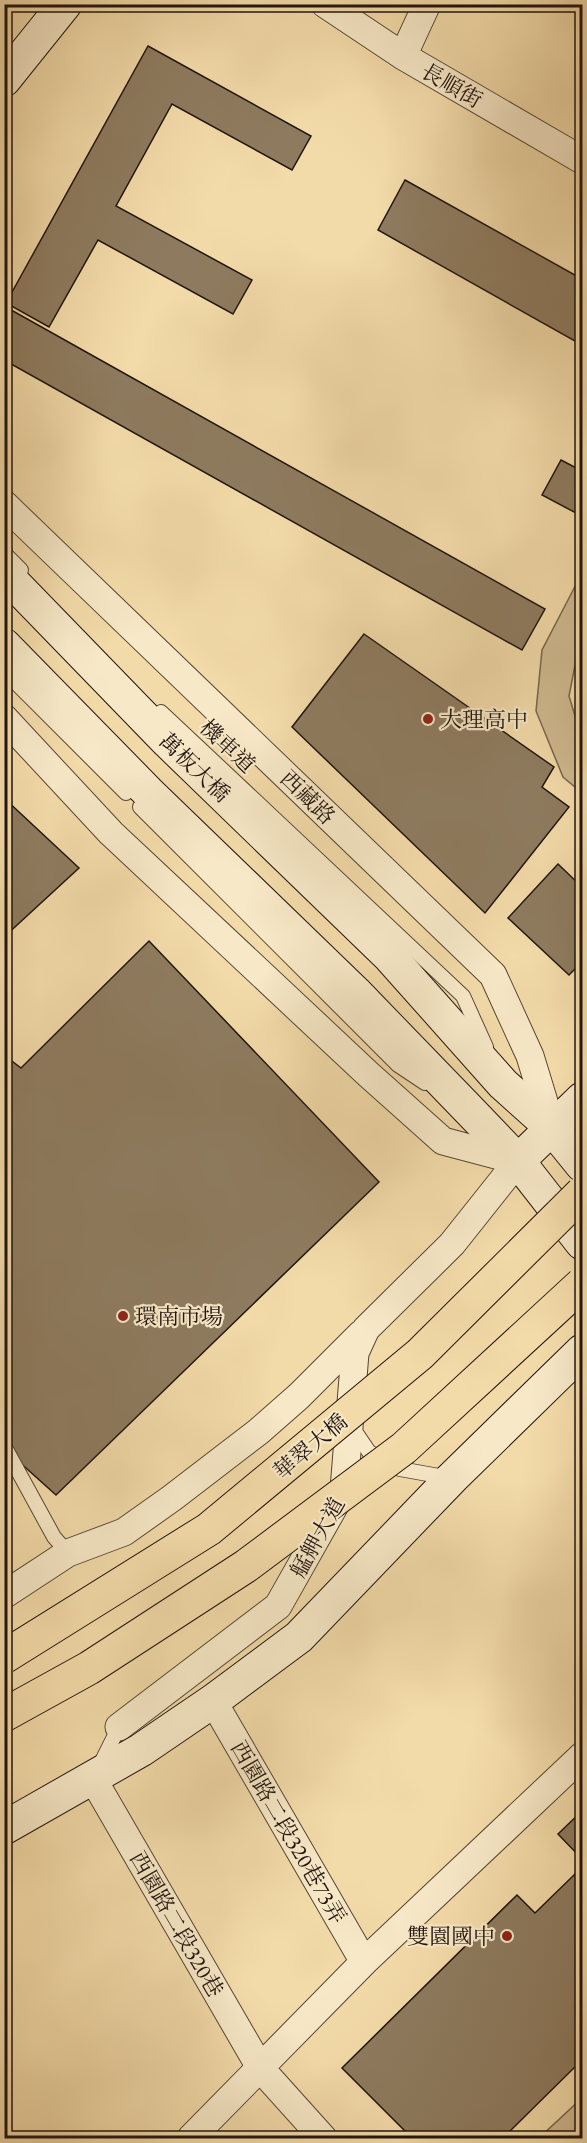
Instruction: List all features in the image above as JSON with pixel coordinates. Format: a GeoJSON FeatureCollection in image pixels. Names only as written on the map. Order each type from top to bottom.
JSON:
{"type":"FeatureCollection","features":[{"type":"Feature","properties":{"kind":"highway","name":"華翠大橋"},"geometry":{"type":"LineString","coordinates":[[4,1657],[209,1530],[420,1354],[582,1193]]}},
{"type":"Feature","properties":{"kind":"highway"},"geometry":{"type":"LineString","coordinates":[[4,1715],[89,1668],[236,1573],[339,1497],[404,1448],[582,1284]]}},
{"type":"Feature","properties":{"kind":"street"},"geometry":{"type":"LineString","coordinates":[[4,80],[66,4]]}},
{"type":"Feature","properties":{"kind":"street","name":"長順街"},"geometry":{"type":"LineString","coordinates":[[325,4],[403,56],[582,160]]}},
{"type":"Feature","properties":{"kind":"street"},"geometry":{"type":"LineString","coordinates":[[403,56],[427,4]]}},
{"type":"Feature","properties":{"kind":"street","name":"西藏路"},"geometry":{"type":"LineString","coordinates":[[4,504],[493,975],[530,1056],[552,1128]]}},
{"type":"Feature","properties":{"kind":"street","name":"萬板大橋"},"geometry":{"type":"LineString","coordinates":[[17,576],[168,741],[397,949]]}},
{"type":"Feature","properties":{"kind":"street"},"geometry":{"type":"LineString","coordinates":[[4,645],[347,999],[473,1114],[518,1161],[582,1243]]}},
{"type":"Feature","properties":{"kind":"street"},"geometry":{"type":"LineString","coordinates":[[4,718],[111,833],[442,1141],[518,1161]]}},
{"type":"Feature","properties":{"kind":"street","name":"西藏路"},"geometry":{"type":"LineString","coordinates":[[397,949],[503,1084],[552,1128],[582,1165]]}},
{"type":"Feature","properties":{"kind":"street"},"geometry":{"type":"LineString","coordinates":[[518,1161],[582,1099]]}},
{"type":"Feature","properties":{"kind":"street","name":"艋舺大道"},"geometry":{"type":"LineString","coordinates":[[119,1727],[278,1606],[344,1490],[355,1353],[366,1329],[452,1244],[518,1161]]}},
{"type":"Feature","properties":{"kind":"street"},"geometry":{"type":"LineString","coordinates":[[4,1595],[68,1553],[124,1532],[172,1498],[258,1432],[366,1329]]}},
{"type":"Feature","properties":{"kind":"street","name":"艋舺大道"},"geometry":{"type":"LineString","coordinates":[[4,1828],[141,1750],[213,1701],[299,1637],[452,1478],[582,1351]]}},
{"type":"Feature","properties":{"kind":"street","name":"西園路二段320巷73弄"},"geometry":{"type":"LineString","coordinates":[[213,1701],[364,1962]]}},
{"type":"Feature","properties":{"kind":"street"},"geometry":{"type":"LineString","coordinates":[[191,2139],[364,1962],[582,1756]]}},
{"type":"Feature","properties":{"kind":"street","name":"西園路二段320巷"},"geometry":{"type":"LineString","coordinates":[[93,1779],[261,2069],[323,2139]]}},
{"type":"Feature","properties":{"kind":"lane"},"geometry":{"type":"LineString","coordinates":[[4,553],[17,576]]}},
{"type":"Feature","properties":{"kind":"lane"},"geometry":{"type":"LineString","coordinates":[[4,671],[347,999]]}},
{"type":"Feature","properties":{"kind":"lane","name":"機車道"},"geometry":{"type":"LineString","coordinates":[[150,702],[397,949]]}},
{"type":"Feature","properties":{"kind":"lane"},"geometry":{"type":"LineString","coordinates":[[350,1422],[369,1452],[400,1468],[452,1478]]}},
{"type":"Feature","properties":{"kind":"lane"},"geometry":{"type":"LineString","coordinates":[[7,1450],[54,1537],[68,1553]]}},
{"type":"Feature","properties":{"kind":"lane","name":"艋舺大道"},"geometry":{"type":"LineString","coordinates":[[93,1779],[119,1727]]}},
{"type":"Feature","properties":{"kind":"shaded area"},"geometry":{"type":"Polygon","coordinates":[[[582,573],[582,642],[578,650],[569,696],[582,739],[582,793],[563,777],[536,711],[542,650],[582,573]]]}},
{"type":"Feature","properties":{"kind":"shaded area"},"geometry":{"type":"Polygon","coordinates":[[[582,2098],[582,2138],[539,2138],[582,2098]]]}},
{"type":"Feature","properties":{"kind":"building"},"geometry":{"type":"Polygon","coordinates":[[[148,46],[311,136],[292,170],[172,104],[116,206],[252,280],[233,314],[98,240],[49,327],[6,303],[148,46]]]}},
{"type":"Feature","properties":{"kind":"building"},"geometry":{"type":"Polygon","coordinates":[[[405,180],[582,279],[582,345],[378,230],[405,180]]]}},
{"type":"Feature","properties":{"kind":"building"},"geometry":{"type":"Polygon","coordinates":[[[4,306],[545,609],[522,650],[4,360],[4,306]]]}},
{"type":"Feature","properties":{"kind":"building"},"geometry":{"type":"Polygon","coordinates":[[[561,460],[582,471],[582,500],[576,513],[542,495],[561,460]]]}},
{"type":"Feature","properties":{"kind":"building"},"geometry":{"type":"Polygon","coordinates":[[[364,634],[554,767],[542,787],[569,807],[485,913],[292,727],[364,634]]]}},
{"type":"Feature","properties":{"kind":"building"},"geometry":{"type":"Polygon","coordinates":[[[4,798],[79,868],[4,937],[4,798]]]}},
{"type":"Feature","properties":{"kind":"building"},"geometry":{"type":"Polygon","coordinates":[[[558,864],[582,887],[582,962],[569,975],[508,918],[558,864]]]}},
{"type":"Feature","properties":{"kind":"building","name":"環南市場"},"geometry":{"type":"Polygon","coordinates":[[[149,941],[379,1182],[56,1495],[7,1451],[4,1454],[4,1055],[21,1068],[149,941]]]}},
{"type":"Feature","properties":{"kind":"building"},"geometry":{"type":"Polygon","coordinates":[[[582,1811],[582,1859],[558,1834],[582,1811]]]}},
{"type":"Feature","properties":{"kind":"building","name":"雙園國中"},"geometry":{"type":"Polygon","coordinates":[[[575,1874],[582,1882],[582,2060],[503,2138],[412,2138],[342,2068],[517,1895],[535,1913],[575,1874]]]}},
{"type":"Feature","properties":{"kind":"place","name":"大理高中"},"geometry":{"type":"Point","coordinates":[428,719]}},
{"type":"Feature","properties":{"kind":"place","name":"環南市場"},"geometry":{"type":"Point","coordinates":[123,1316]}},
{"type":"Feature","properties":{"kind":"place","name":"雙園國中"},"geometry":{"type":"Point","coordinates":[507,1936]}}]}
